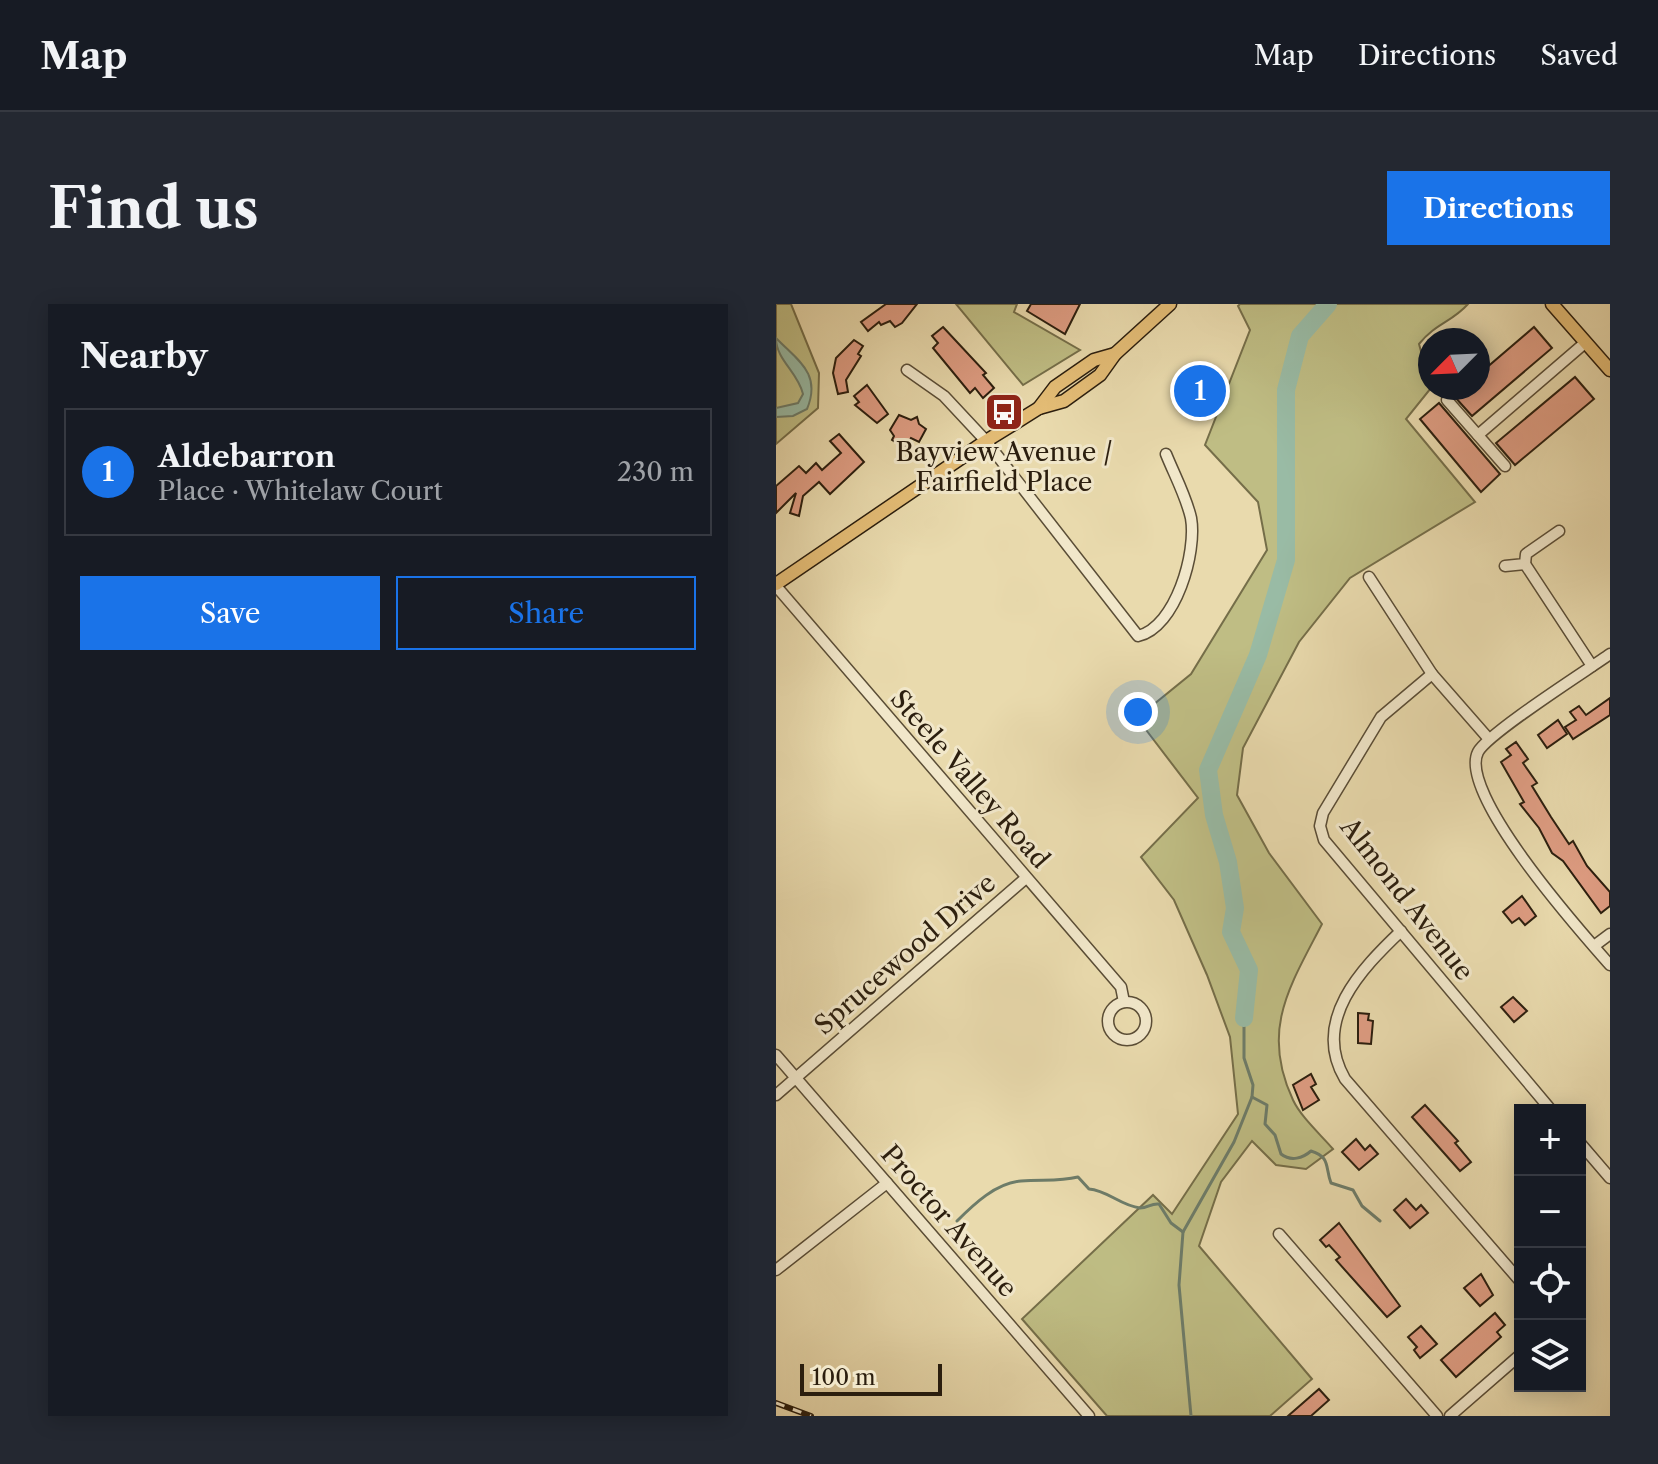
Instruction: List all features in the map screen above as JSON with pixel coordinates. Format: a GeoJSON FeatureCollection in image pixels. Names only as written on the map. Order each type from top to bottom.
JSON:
{"type":"FeatureCollection","features":[{"type":"Feature","properties":{"kind":"main road"},"geometry":{"type":"LineString","coordinates":[[776,585],[986,441],[1039,408],[1060,402],[1088,384],[1103,373],[1115,354],[1170,304]]}},
{"type":"Feature","properties":{"kind":"main road"},"geometry":{"type":"LineString","coordinates":[[1552,304],[1610,370]]}},
{"type":"Feature","properties":{"kind":"street"},"geometry":{"type":"LineString","coordinates":[[1478,435],[1586,342]]}},
{"type":"Feature","properties":{"kind":"street"},"geometry":{"type":"LineString","coordinates":[[907,370],[944,396],[986,441],[1138,636],[1156,627],[1173,604],[1190,548],[1190,516],[1166,454]]}},
{"type":"Feature","properties":{"kind":"street"},"geometry":{"type":"LineString","coordinates":[[1447,400],[1505,466]]}},
{"type":"Feature","properties":{"kind":"street"},"geometry":{"type":"LineString","coordinates":[[1559,531],[1526,554],[1525,564],[1528,574],[1592,666]]}},
{"type":"Feature","properties":{"kind":"street"},"geometry":{"type":"LineString","coordinates":[[1505,566],[1525,564]]}},
{"type":"Feature","properties":{"kind":"street"},"geometry":{"type":"LineString","coordinates":[[1369,577],[1432,674],[1488,738]]}},
{"type":"Feature","properties":{"kind":"street","name":"Steele Valley Road"},"geometry":{"type":"LineString","coordinates":[[776,585],[1121,987],[1124,1002]]}},
{"type":"Feature","properties":{"kind":"street"},"geometry":{"type":"LineString","coordinates":[[1610,654],[1488,738],[1474,761],[1478,786],[1533,873],[1610,965]]}},
{"type":"Feature","properties":{"kind":"street","name":"Almond Avenue"},"geometry":{"type":"LineString","coordinates":[[1432,674],[1381,717],[1323,813],[1320,826],[1324,840],[1546,1104]]}},
{"type":"Feature","properties":{"kind":"street","name":"Sprucewood Drive"},"geometry":{"type":"LineString","coordinates":[[776,1095],[1026,878]]}},
{"type":"Feature","properties":{"kind":"street"},"geometry":{"type":"LineString","coordinates":[[1401,931],[1358,973],[1335,1024],[1332,1050],[1336,1064],[1345,1079],[1514,1274]]}},
{"type":"Feature","properties":{"kind":"street"},"geometry":{"type":"LineString","coordinates":[[1594,946],[1610,934]]}},
{"type":"Feature","properties":{"kind":"street","name":"Proctor Avenue"},"geometry":{"type":"LineString","coordinates":[[776,1055],[1089,1416]]}},
{"type":"Feature","properties":{"kind":"street"},"geometry":{"type":"LineString","coordinates":[[1586,1150],[1610,1178]]}},
{"type":"Feature","properties":{"kind":"street"},"geometry":{"type":"LineString","coordinates":[[776,1270],[887,1183]]}},
{"type":"Feature","properties":{"kind":"street"},"geometry":{"type":"LineString","coordinates":[[1279,1234],[1437,1416]]}},
{"type":"Feature","properties":{"kind":"street"},"geometry":{"type":"LineString","coordinates":[[1450,1416],[1514,1360]]}},
{"type":"Feature","properties":{"kind":"shaded area"},"geometry":{"type":"Polygon","coordinates":[[[776,304],[791,304],[819,373],[818,408],[776,444],[776,304]]]}},
{"type":"Feature","properties":{"kind":"shaded area"},"geometry":{"type":"Polygon","coordinates":[[[956,304],[1017,304],[1014,312],[1080,350],[1023,385],[956,304]]]}},
{"type":"Feature","properties":{"kind":"shaded area"},"geometry":{"type":"Polygon","coordinates":[[[1468,304],[1436,328],[1418,328],[1418,400],[1421,400],[1406,419],[1475,502],[1350,578],[1299,642],[1243,748],[1237,795],[1269,853],[1322,924],[1290,988],[1279,1030],[1279,1052],[1283,1075],[1296,1106],[1333,1149],[1306,1169],[1276,1165],[1252,1141],[1221,1182],[1199,1246],[1312,1379],[1270,1416],[1107,1416],[1022,1319],[1153,1195],[1172,1214],[1238,1114],[1230,1037],[1207,975],[1174,900],[1141,857],[1198,798],[1137,718],[1191,674],[1267,550],[1258,502],[1205,445],[1250,330],[1238,306],[1468,304]]]}},
{"type":"Feature","properties":{"kind":"shaded area"},"geometry":{"type":"Polygon","coordinates":[[[776,338],[805,368],[811,386],[807,409],[793,416],[776,417],[776,408],[798,403],[803,394],[780,353],[776,338]]]}},
{"type":"Feature","properties":{"kind":"building"},"geometry":{"type":"Polygon","coordinates":[[[886,304],[917,304],[895,327],[890,321],[881,325],[879,322],[868,331],[861,322],[886,304]]]}},
{"type":"Feature","properties":{"kind":"building"},"geometry":{"type":"Polygon","coordinates":[[[1031,304],[1080,304],[1065,334],[1027,311],[1031,304]]]}},
{"type":"Feature","properties":{"kind":"building"},"geometry":{"type":"Polygon","coordinates":[[[943,327],[986,373],[983,375],[994,388],[983,398],[975,388],[970,393],[933,348],[938,343],[932,336],[943,327]]]}},
{"type":"Feature","properties":{"kind":"building"},"geometry":{"type":"Polygon","coordinates":[[[1534,327],[1552,348],[1472,416],[1458,400],[1490,400],[1490,365],[1534,327]]]}},
{"type":"Feature","properties":{"kind":"building"},"geometry":{"type":"Polygon","coordinates":[[[854,340],[863,346],[858,354],[861,356],[846,380],[848,392],[838,394],[833,373],[836,358],[854,340]]]}},
{"type":"Feature","properties":{"kind":"building"},"geometry":{"type":"Polygon","coordinates":[[[1575,377],[1594,399],[1515,465],[1496,443],[1575,377]]]}},
{"type":"Feature","properties":{"kind":"building"},"geometry":{"type":"Polygon","coordinates":[[[1199,378],[1215,385],[1208,390],[1203,405],[1197,403],[1193,412],[1185,409],[1199,378]]]}},
{"type":"Feature","properties":{"kind":"building"},"geometry":{"type":"Polygon","coordinates":[[[867,385],[888,414],[877,423],[855,405],[859,402],[854,396],[867,385]]]}},
{"type":"Feature","properties":{"kind":"building"},"geometry":{"type":"Polygon","coordinates":[[[1439,403],[1500,474],[1481,492],[1420,419],[1439,403]]]}},
{"type":"Feature","properties":{"kind":"building"},"geometry":{"type":"Polygon","coordinates":[[[899,415],[911,420],[917,417],[919,424],[926,429],[919,442],[911,438],[905,448],[892,440],[894,436],[890,430],[899,415]]]}},
{"type":"Feature","properties":{"kind":"building"},"geometry":{"type":"Polygon","coordinates":[[[839,434],[864,462],[830,494],[819,482],[803,496],[799,516],[790,513],[796,493],[776,513],[776,486],[799,466],[806,473],[816,463],[822,470],[841,453],[830,441],[839,434]]]}},
{"type":"Feature","properties":{"kind":"building"},"geometry":{"type":"Polygon","coordinates":[[[1610,698],[1610,715],[1573,739],[1565,727],[1576,720],[1570,712],[1579,706],[1586,715],[1610,698]]]}},
{"type":"Feature","properties":{"kind":"building"},"geometry":{"type":"Polygon","coordinates":[[[1558,720],[1567,734],[1547,748],[1538,735],[1558,720]]]}},
{"type":"Feature","properties":{"kind":"building"},"geometry":{"type":"Polygon","coordinates":[[[1516,742],[1528,759],[1523,763],[1537,783],[1532,786],[1551,817],[1569,844],[1573,841],[1587,866],[1610,892],[1610,906],[1601,913],[1563,861],[1552,853],[1539,828],[1520,804],[1524,802],[1501,762],[1511,755],[1506,749],[1516,742]]]}},
{"type":"Feature","properties":{"kind":"building"},"geometry":{"type":"Polygon","coordinates":[[[1522,896],[1536,916],[1525,925],[1519,918],[1512,923],[1503,912],[1522,896]]]}},
{"type":"Feature","properties":{"kind":"building"},"geometry":{"type":"Polygon","coordinates":[[[1513,997],[1527,1011],[1514,1022],[1501,1007],[1513,997]]]}},
{"type":"Feature","properties":{"kind":"building"},"geometry":{"type":"Polygon","coordinates":[[[1358,1013],[1369,1014],[1368,1020],[1373,1021],[1371,1044],[1358,1043],[1358,1013]]]}},
{"type":"Feature","properties":{"kind":"building"},"geometry":{"type":"Polygon","coordinates":[[[1311,1074],[1316,1084],[1311,1087],[1319,1100],[1303,1110],[1293,1085],[1311,1074]]]}},
{"type":"Feature","properties":{"kind":"building"},"geometry":{"type":"Polygon","coordinates":[[[1425,1105],[1458,1141],[1455,1143],[1471,1162],[1460,1171],[1412,1117],[1425,1105]]]}},
{"type":"Feature","properties":{"kind":"building"},"geometry":{"type":"Polygon","coordinates":[[[1356,1139],[1365,1150],[1370,1145],[1378,1154],[1359,1170],[1342,1152],[1356,1139]]]}},
{"type":"Feature","properties":{"kind":"building"},"geometry":{"type":"Polygon","coordinates":[[[1406,1199],[1416,1210],[1421,1205],[1428,1213],[1410,1228],[1394,1210],[1406,1199]]]}},
{"type":"Feature","properties":{"kind":"building"},"geometry":{"type":"Polygon","coordinates":[[[1339,1223],[1400,1306],[1387,1317],[1336,1260],[1340,1257],[1320,1240],[1339,1223]]]}},
{"type":"Feature","properties":{"kind":"building"},"geometry":{"type":"Polygon","coordinates":[[[1481,1274],[1493,1295],[1480,1306],[1464,1288],[1481,1274]]]}},
{"type":"Feature","properties":{"kind":"building"},"geometry":{"type":"Polygon","coordinates":[[[1495,1313],[1505,1325],[1497,1332],[1501,1337],[1456,1377],[1441,1360],[1495,1313]]]}},
{"type":"Feature","properties":{"kind":"building"},"geometry":{"type":"Polygon","coordinates":[[[1421,1326],[1437,1344],[1420,1358],[1414,1350],[1417,1347],[1408,1337],[1421,1326]]]}},
{"type":"Feature","properties":{"kind":"building"},"geometry":{"type":"Polygon","coordinates":[[[1319,1389],[1329,1400],[1311,1416],[1288,1416],[1319,1389]]]}},
{"type":"Feature","properties":{"kind":"waterway"},"geometry":{"type":"LineString","coordinates":[[1244,1018],[1249,970],[1231,932],[1235,908],[1228,862],[1214,815],[1208,770],[1258,655],[1286,560],[1286,390],[1300,336],[1328,304]]}},
{"type":"Feature","properties":{"kind":"waterway"},"geometry":{"type":"LineString","coordinates":[[1244,1018],[1244,1058],[1253,1085],[1252,1097],[1267,1105],[1265,1124],[1275,1135],[1281,1154],[1297,1158],[1311,1151],[1322,1156],[1331,1183],[1353,1190],[1362,1206],[1380,1221]]}},
{"type":"Feature","properties":{"kind":"waterway"},"geometry":{"type":"LineString","coordinates":[[1191,1416],[1179,1285],[1183,1232],[1234,1142],[1252,1097]]}},
{"type":"Feature","properties":{"kind":"waterway"},"geometry":{"type":"LineString","coordinates":[[957,1221],[978,1201],[1003,1186],[1021,1181],[1078,1177],[1089,1189],[1133,1207],[1159,1204],[1171,1223],[1183,1232]]}},
{"type":"Feature","properties":{"kind":"railway"},"geometry":{"type":"LineString","coordinates":[[776,1403],[811,1416]]}},
{"type":"Feature","properties":{"kind":"place","name":"Aldebarron"},"geometry":{"type":"Point","coordinates":[1200,391]}},
{"type":"Feature","properties":{"kind":"place","name":"Bayview Avenue / Fairfield Place"},"geometry":{"type":"Point","coordinates":[1004,412]}}]}
